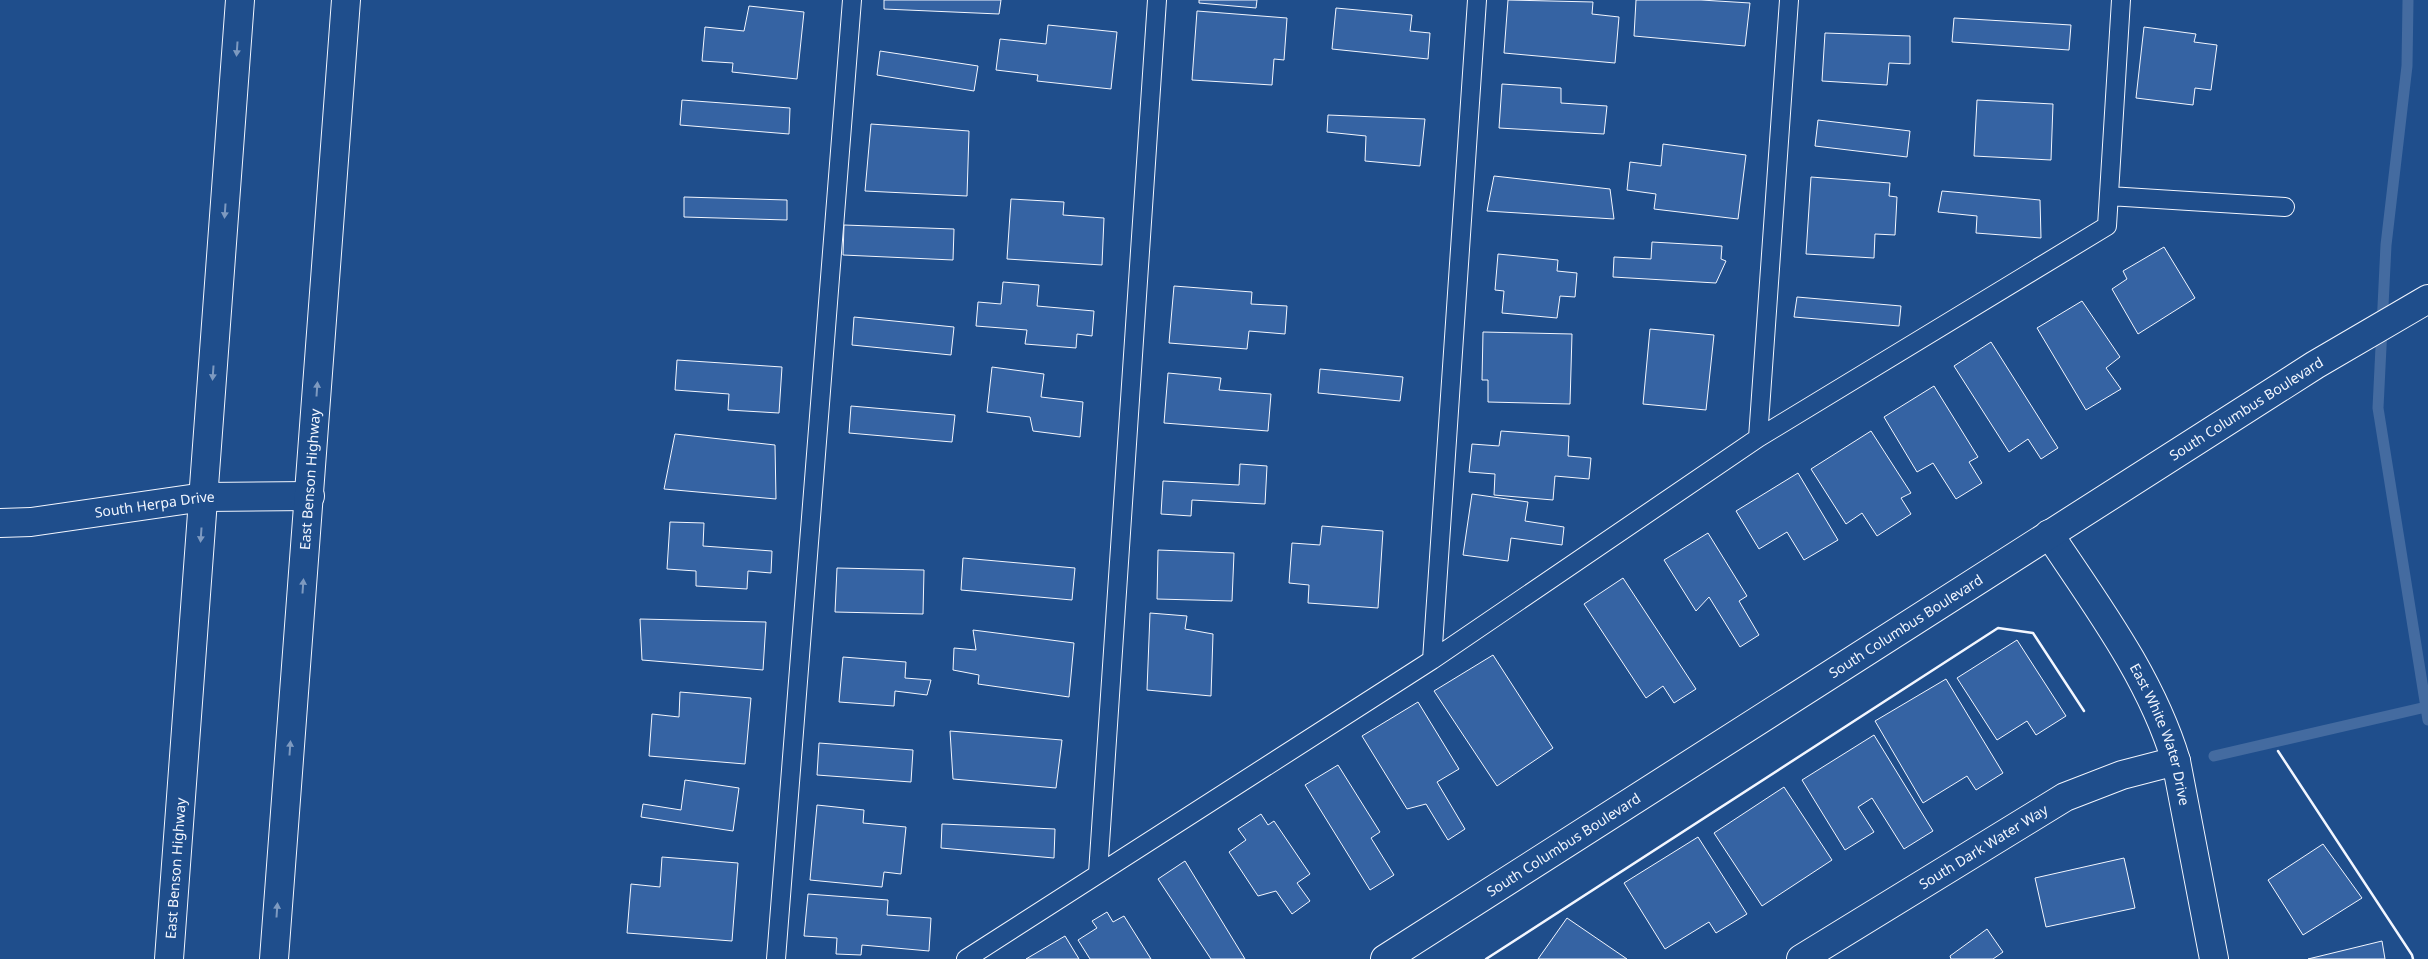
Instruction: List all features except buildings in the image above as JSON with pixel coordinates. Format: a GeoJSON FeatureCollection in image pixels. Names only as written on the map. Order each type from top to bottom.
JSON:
{"type":"FeatureCollection","features":[{"type":"Feature","properties":{"kind":"street","name":"East Benson Highway"},"geometry":{"type":"LineString","coordinates":[[169,959],[240,0]]}},
{"type":"Feature","properties":{"kind":"street","name":"East Benson Highway"},"geometry":{"type":"LineString","coordinates":[[274,959],[346,0]]}},
{"type":"Feature","properties":{"kind":"street","name":"South Columbus Boulevard"},"geometry":{"type":"LineString","coordinates":[[1385,959],[2315,365],[2417,305]]}},
{"type":"Feature","properties":{"kind":"street","name":"South Herpa Drive"},"geometry":{"type":"LineString","coordinates":[[0,523],[31,522],[204,497],[310,496]]}},
{"type":"Feature","properties":{"kind":"street","name":"East White Water Drive"},"geometry":{"type":"LineString","coordinates":[[2049,534],[2137,670],[2168,733],[2176,761],[2214,959]]}},
{"type":"Feature","properties":{"kind":"street","name":"South Dark Water Way"},"geometry":{"type":"LineString","coordinates":[[1802,959],[2065,797],[2122,775],[2176,761]]}},
{"type":"Feature","properties":{"kind":"lane"},"geometry":{"type":"LineString","coordinates":[[776,959],[852,0]]}},
{"type":"Feature","properties":{"kind":"lane"},"geometry":{"type":"LineString","coordinates":[[1098,873],[1157,0]]}},
{"type":"Feature","properties":{"kind":"lane"},"geometry":{"type":"LineString","coordinates":[[1432,660],[1477,0]]}},
{"type":"Feature","properties":{"kind":"lane"},"geometry":{"type":"LineString","coordinates":[[1758,438],[1789,0]]}},
{"type":"Feature","properties":{"kind":"lane"},"geometry":{"type":"LineString","coordinates":[[966,959],[1432,660],[1758,438],[2107,226],[2121,0]]}},
{"type":"Feature","properties":{"kind":"lane"},"geometry":{"type":"LineString","coordinates":[[2109,196],[2286,207]]}},
{"type":"Feature","properties":{"kind":"waterway"},"geometry":{"type":"LineString","coordinates":[[2408,0],[2407,66],[2386,245],[2378,408],[2428,720]]}},
{"type":"Feature","properties":{"kind":"waterway"},"geometry":{"type":"LineString","coordinates":[[2214,756],[2426,707]]}},
{"type":"Feature","properties":{"kind":"wall"},"geometry":{"type":"LineString","coordinates":[[1486,959],[1998,628],[2033,633],[2084,711]]}},
{"type":"Feature","properties":{"kind":"wall"},"geometry":{"type":"LineString","coordinates":[[2278,751],[2413,959]]}}]}
